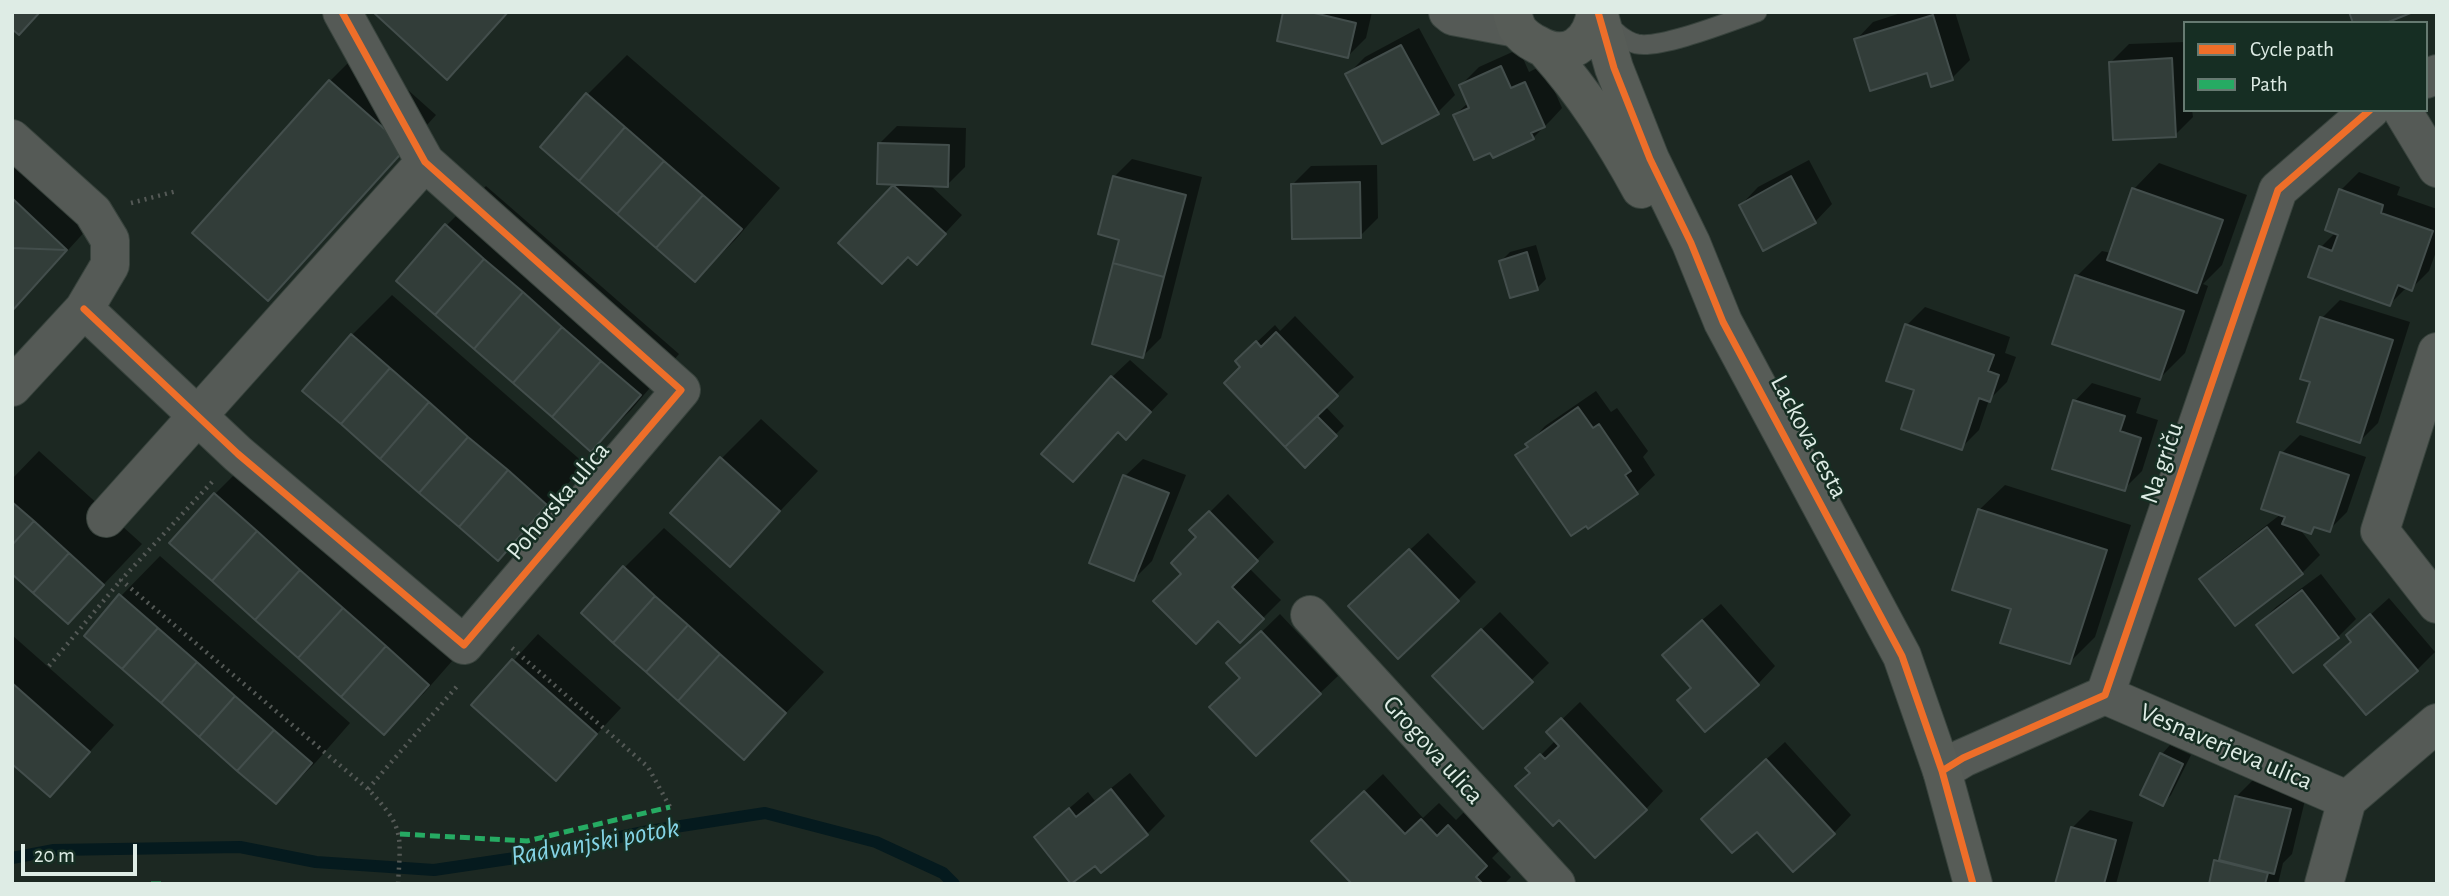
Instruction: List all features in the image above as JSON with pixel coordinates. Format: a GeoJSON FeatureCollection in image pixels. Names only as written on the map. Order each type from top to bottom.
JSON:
{"type":"FeatureCollection","features":[{"type":"Feature","properties":{"kind":"street","name":"Pohorska ulica"},"geometry":{"type":"LineString","coordinates":[[342,12],[425,162],[681,390],[473,634]]}},
{"type":"Feature","properties":{"kind":"street"},"geometry":{"type":"LineString","coordinates":[[1448,12],[1453,16],[1525,30],[1567,52],[1583,42],[1593,27],[1598,12]]}},
{"type":"Feature","properties":{"kind":"street","name":"Lackova cesta"},"geometry":{"type":"LineString","coordinates":[[1598,12],[1615,68],[1650,159],[1691,243],[1723,322],[1902,656],[1942,771],[1973,884]]}},
{"type":"Feature","properties":{"kind":"street"},"geometry":{"type":"LineString","coordinates":[[1525,30],[1576,84],[1602,120],[1674,249],[1723,322]]}},
{"type":"Feature","properties":{"kind":"street","name":"Na griču"},"geometry":{"type":"LineString","coordinates":[[2105,695],[2278,190],[2368,112]]}},
{"type":"Feature","properties":{"kind":"street"},"geometry":{"type":"LineString","coordinates":[[2403,112],[2437,168]]}},
{"type":"Feature","properties":{"kind":"street"},"geometry":{"type":"LineString","coordinates":[[12,139],[93,212],[110,240],[110,265],[84,309],[12,387]]}},
{"type":"Feature","properties":{"kind":"street"},"geometry":{"type":"LineString","coordinates":[[106,517],[425,162]]}},
{"type":"Feature","properties":{"kind":"street"},"geometry":{"type":"LineString","coordinates":[[84,309],[238,454],[473,634]]}},
{"type":"Feature","properties":{"kind":"street"},"geometry":{"type":"LineString","coordinates":[[2437,352],[2380,531],[2437,604]]}},
{"type":"Feature","properties":{"kind":"street","name":"Grogova ulica"},"geometry":{"type":"LineString","coordinates":[[1310,615],[1556,884]]}},
{"type":"Feature","properties":{"kind":"street"},"geometry":{"type":"LineString","coordinates":[[1942,771],[1962,758],[2105,695]]}},
{"type":"Feature","properties":{"kind":"street","name":"Vesnaverjeva ulica"},"geometry":{"type":"LineString","coordinates":[[2105,695],[2347,800]]}},
{"type":"Feature","properties":{"kind":"street"},"geometry":{"type":"LineString","coordinates":[[2325,884],[2347,800],[2437,723]]}},
{"type":"Feature","properties":{"kind":"lane"},"geometry":{"type":"LineString","coordinates":[[1598,12],[1613,31],[1637,44],[1675,40],[1757,12]]}},
{"type":"Feature","properties":{"kind":"path"},"geometry":{"type":"LineString","coordinates":[[49,666],[121,580],[238,454]]}},
{"type":"Feature","properties":{"kind":"path"},"geometry":{"type":"LineString","coordinates":[[121,580],[368,789],[391,813],[400,834],[398,884]]}},
{"type":"Feature","properties":{"kind":"path"},"geometry":{"type":"LineString","coordinates":[[368,789],[465,677],[473,634],[648,767],[670,807]]}},
{"type":"Feature","properties":{"kind":"building"},"geometry":{"type":"Polygon","coordinates":[[[12,12],[40,12],[19,35],[12,29],[12,12]]]}},
{"type":"Feature","properties":{"kind":"building"},"geometry":{"type":"Polygon","coordinates":[[[373,12],[508,12],[447,80],[373,12]]]}},
{"type":"Feature","properties":{"kind":"building"},"geometry":{"type":"Polygon","coordinates":[[[1283,12],[1310,12],[1356,23],[1348,58],[1277,41],[1283,12]]]}},
{"type":"Feature","properties":{"kind":"building"},"geometry":{"type":"Polygon","coordinates":[[[2349,12],[2413,12],[2391,21],[2352,21],[2349,12]]]}},
{"type":"Feature","properties":{"kind":"building"},"geometry":{"type":"Polygon","coordinates":[[[1933,15],[1953,80],[1931,87],[1927,73],[1870,91],[1854,39],[1933,15]]]}},
{"type":"Feature","properties":{"kind":"building"},"geometry":{"type":"Polygon","coordinates":[[[1401,45],[1439,114],[1382,144],[1345,74],[1401,45]]]}},
{"type":"Feature","properties":{"kind":"building"},"geometry":{"type":"Polygon","coordinates":[[[2172,58],[2176,137],[2113,140],[2109,62],[2172,58]]]}},
{"type":"Feature","properties":{"kind":"building"},"geometry":{"type":"Polygon","coordinates":[[[1501,66],[1511,88],[1525,82],[1545,127],[1531,133],[1534,139],[1493,158],[1490,153],[1474,160],[1453,115],[1469,108],[1459,85],[1501,66]]]}},
{"type":"Feature","properties":{"kind":"building"},"geometry":{"type":"Polygon","coordinates":[[[329,80],[406,148],[268,301],[192,233],[329,80]]]}},
{"type":"Feature","properties":{"kind":"building"},"geometry":{"type":"Polygon","coordinates":[[[586,93],[625,127],[579,181],[540,147],[586,93]]]}},
{"type":"Feature","properties":{"kind":"building"},"geometry":{"type":"Polygon","coordinates":[[[625,127],[664,161],[617,214],[579,181],[625,127]]]}},
{"type":"Feature","properties":{"kind":"building"},"geometry":{"type":"Polygon","coordinates":[[[878,143],[949,145],[948,187],[877,184],[878,143]]]}},
{"type":"Feature","properties":{"kind":"building"},"geometry":{"type":"Polygon","coordinates":[[[664,161],[703,195],[656,248],[617,214],[664,161]]]}},
{"type":"Feature","properties":{"kind":"building"},"geometry":{"type":"Polygon","coordinates":[[[1113,176],[1186,195],[1164,277],[1113,263],[1119,240],[1098,234],[1113,176]]]}},
{"type":"Feature","properties":{"kind":"building"},"geometry":{"type":"Polygon","coordinates":[[[1791,176],[1816,223],[1763,251],[1739,205],[1791,176]]]}},
{"type":"Feature","properties":{"kind":"building"},"geometry":{"type":"Polygon","coordinates":[[[1360,182],[1361,238],[1292,239],[1291,184],[1360,182]]]}},
{"type":"Feature","properties":{"kind":"building"},"geometry":{"type":"Polygon","coordinates":[[[893,185],[946,234],[917,265],[908,257],[882,284],[838,243],[893,185]]]}},
{"type":"Feature","properties":{"kind":"building"},"geometry":{"type":"Polygon","coordinates":[[[2132,188],[2223,220],[2197,293],[2107,260],[2132,188]]]}},
{"type":"Feature","properties":{"kind":"building"},"geometry":{"type":"Polygon","coordinates":[[[2339,189],[2383,205],[2381,213],[2433,231],[2412,291],[2398,285],[2390,306],[2308,277],[2319,246],[2332,251],[2338,235],[2325,230],[2339,189]]]}},
{"type":"Feature","properties":{"kind":"building"},"geometry":{"type":"Polygon","coordinates":[[[703,195],[742,229],[695,282],[656,248],[703,195]]]}},
{"type":"Feature","properties":{"kind":"building"},"geometry":{"type":"Polygon","coordinates":[[[12,198],[67,250],[12,248],[12,198]]]}},
{"type":"Feature","properties":{"kind":"building"},"geometry":{"type":"Polygon","coordinates":[[[445,224],[484,259],[435,315],[396,281],[445,224]]]}},
{"type":"Feature","properties":{"kind":"building"},"geometry":{"type":"Polygon","coordinates":[[[12,248],[67,250],[12,311],[12,248]]]}},
{"type":"Feature","properties":{"kind":"building"},"geometry":{"type":"Polygon","coordinates":[[[1527,252],[1538,290],[1510,298],[1499,261],[1527,252]]]}},
{"type":"Feature","properties":{"kind":"building"},"geometry":{"type":"Polygon","coordinates":[[[484,259],[523,292],[474,349],[435,315],[484,259]]]}},
{"type":"Feature","properties":{"kind":"building"},"geometry":{"type":"Polygon","coordinates":[[[1113,263],[1164,277],[1143,358],[1092,344],[1113,263]]]}},
{"type":"Feature","properties":{"kind":"building"},"geometry":{"type":"Polygon","coordinates":[[[2075,275],[2184,311],[2160,380],[2052,344],[2075,275]]]}},
{"type":"Feature","properties":{"kind":"building"},"geometry":{"type":"Polygon","coordinates":[[[523,292],[562,327],[513,383],[474,349],[523,292]]]}},
{"type":"Feature","properties":{"kind":"building"},"geometry":{"type":"Polygon","coordinates":[[[2320,317],[2393,340],[2360,443],[2297,422],[2310,382],[2300,379],[2320,317]]]}},
{"type":"Feature","properties":{"kind":"building"},"geometry":{"type":"Polygon","coordinates":[[[1905,324],[1994,355],[1988,371],[1999,375],[1990,402],[1979,398],[1962,450],[1901,429],[1914,390],[1886,381],[1905,324]]]}},
{"type":"Feature","properties":{"kind":"building"},"geometry":{"type":"Polygon","coordinates":[[[562,327],[601,361],[552,417],[513,383],[562,327]]]}},
{"type":"Feature","properties":{"kind":"building"},"geometry":{"type":"Polygon","coordinates":[[[1276,332],[1338,396],[1285,447],[1224,383],[1240,367],[1235,361],[1256,341],[1261,347],[1276,332]]]}},
{"type":"Feature","properties":{"kind":"building"},"geometry":{"type":"Polygon","coordinates":[[[351,334],[390,368],[341,424],[302,391],[351,334]]]}},
{"type":"Feature","properties":{"kind":"building"},"geometry":{"type":"Polygon","coordinates":[[[601,361],[641,395],[591,452],[552,417],[601,361]]]}},
{"type":"Feature","properties":{"kind":"building"},"geometry":{"type":"Polygon","coordinates":[[[390,368],[429,402],[380,459],[341,424],[390,368]]]}},
{"type":"Feature","properties":{"kind":"building"},"geometry":{"type":"Polygon","coordinates":[[[1111,376],[1151,412],[1126,440],[1118,432],[1073,482],[1041,454],[1111,376]]]}},
{"type":"Feature","properties":{"kind":"building"},"geometry":{"type":"Polygon","coordinates":[[[2073,400],[2125,416],[2120,431],[2141,438],[2125,491],[2052,469],[2073,400]]]}},
{"type":"Feature","properties":{"kind":"building"},"geometry":{"type":"Polygon","coordinates":[[[429,402],[468,437],[419,493],[380,459],[429,402]]]}},
{"type":"Feature","properties":{"kind":"building"},"geometry":{"type":"Polygon","coordinates":[[[1578,407],[1593,428],[1599,424],[1631,471],[1625,475],[1638,494],[1588,529],[1586,526],[1571,536],[1515,455],[1528,447],[1525,444],[1578,407]]]}},
{"type":"Feature","properties":{"kind":"building"},"geometry":{"type":"Polygon","coordinates":[[[1317,416],[1337,436],[1305,468],[1285,447],[1317,416]]]}},
{"type":"Feature","properties":{"kind":"building"},"geometry":{"type":"Polygon","coordinates":[[[468,437],[508,470],[459,527],[419,493],[468,437]]]}},
{"type":"Feature","properties":{"kind":"building"},"geometry":{"type":"Polygon","coordinates":[[[2280,452],[2349,475],[2330,532],[2314,527],[2311,534],[2282,524],[2285,517],[2261,509],[2280,452]]]}},
{"type":"Feature","properties":{"kind":"building"},"geometry":{"type":"Polygon","coordinates":[[[720,457],[780,511],[730,567],[670,513],[720,457]]]}},
{"type":"Feature","properties":{"kind":"building"},"geometry":{"type":"Polygon","coordinates":[[[508,470],[547,505],[498,561],[459,527],[508,470]]]}},
{"type":"Feature","properties":{"kind":"building"},"geometry":{"type":"Polygon","coordinates":[[[1123,475],[1169,493],[1134,581],[1089,563],[1123,475]]]}},
{"type":"Feature","properties":{"kind":"building"},"geometry":{"type":"Polygon","coordinates":[[[214,493],[257,531],[212,581],[169,543],[214,493]]]}},
{"type":"Feature","properties":{"kind":"building"},"geometry":{"type":"Polygon","coordinates":[[[12,502],[34,521],[12,545],[12,502]]]}},
{"type":"Feature","properties":{"kind":"building"},"geometry":{"type":"Polygon","coordinates":[[[1978,509],[2107,550],[2070,664],[2000,643],[2011,609],[1952,590],[1978,509]]]}},
{"type":"Feature","properties":{"kind":"building"},"geometry":{"type":"Polygon","coordinates":[[[1209,511],[1258,561],[1232,587],[1264,619],[1240,643],[1218,621],[1196,644],[1153,601],[1181,574],[1171,563],[1196,537],[1189,530],[1209,511]]]}},
{"type":"Feature","properties":{"kind":"building"},"geometry":{"type":"Polygon","coordinates":[[[34,521],[69,553],[33,593],[12,574],[12,545],[34,521]]]}},
{"type":"Feature","properties":{"kind":"building"},"geometry":{"type":"Polygon","coordinates":[[[2267,527],[2303,574],[2235,626],[2199,579],[2267,527]]]}},
{"type":"Feature","properties":{"kind":"building"},"geometry":{"type":"Polygon","coordinates":[[[257,531],[300,570],[255,620],[212,581],[257,531]]]}},
{"type":"Feature","properties":{"kind":"building"},"geometry":{"type":"Polygon","coordinates":[[[1409,549],[1459,601],[1398,659],[1348,606],[1409,549]]]}},
{"type":"Feature","properties":{"kind":"building"},"geometry":{"type":"Polygon","coordinates":[[[69,553],[104,585],[68,624],[33,593],[69,553]]]}},
{"type":"Feature","properties":{"kind":"building"},"geometry":{"type":"Polygon","coordinates":[[[623,566],[655,596],[613,643],[581,613],[623,566]]]}},
{"type":"Feature","properties":{"kind":"building"},"geometry":{"type":"Polygon","coordinates":[[[300,570],[343,608],[298,658],[255,620],[300,570]]]}},
{"type":"Feature","properties":{"kind":"building"},"geometry":{"type":"Polygon","coordinates":[[[2302,590],[2339,638],[2293,673],[2256,625],[2302,590]]]}},
{"type":"Feature","properties":{"kind":"building"},"geometry":{"type":"Polygon","coordinates":[[[119,594],[158,628],[122,669],[84,636],[119,594]]]}},
{"type":"Feature","properties":{"kind":"building"},"geometry":{"type":"Polygon","coordinates":[[[655,596],[688,625],[646,672],[613,643],[655,596]]]}},
{"type":"Feature","properties":{"kind":"building"},"geometry":{"type":"Polygon","coordinates":[[[343,608],[386,646],[341,697],[298,658],[343,608]]]}},
{"type":"Feature","properties":{"kind":"building"},"geometry":{"type":"Polygon","coordinates":[[[2370,614],[2418,671],[2366,715],[2324,665],[2351,642],[2346,635],[2370,614]]]}},
{"type":"Feature","properties":{"kind":"building"},"geometry":{"type":"Polygon","coordinates":[[[1702,620],[1759,685],[1705,732],[1677,700],[1691,688],[1662,655],[1702,620]]]}},
{"type":"Feature","properties":{"kind":"building"},"geometry":{"type":"Polygon","coordinates":[[[688,625],[720,654],[678,701],[646,672],[688,625]]]}},
{"type":"Feature","properties":{"kind":"building"},"geometry":{"type":"Polygon","coordinates":[[[158,628],[197,662],[161,703],[122,669],[158,628]]]}},
{"type":"Feature","properties":{"kind":"building"},"geometry":{"type":"Polygon","coordinates":[[[1481,629],[1533,682],[1483,729],[1432,676],[1481,629]]]}},
{"type":"Feature","properties":{"kind":"building"},"geometry":{"type":"Polygon","coordinates":[[[1261,631],[1321,694],[1256,756],[1209,707],[1240,678],[1226,663],[1261,631]]]}},
{"type":"Feature","properties":{"kind":"building"},"geometry":{"type":"Polygon","coordinates":[[[386,646],[429,685],[384,735],[341,697],[386,646]]]}},
{"type":"Feature","properties":{"kind":"building"},"geometry":{"type":"Polygon","coordinates":[[[720,654],[786,713],[744,760],[678,701],[720,654]]]}},
{"type":"Feature","properties":{"kind":"building"},"geometry":{"type":"Polygon","coordinates":[[[512,659],[597,734],[556,781],[471,705],[512,659]]]}},
{"type":"Feature","properties":{"kind":"building"},"geometry":{"type":"Polygon","coordinates":[[[197,662],[235,696],[199,737],[161,703],[197,662]]]}},
{"type":"Feature","properties":{"kind":"building"},"geometry":{"type":"Polygon","coordinates":[[[12,683],[90,752],[50,797],[12,764],[12,683]]]}},
{"type":"Feature","properties":{"kind":"building"},"geometry":{"type":"Polygon","coordinates":[[[235,696],[274,730],[237,771],[199,737],[235,696]]]}},
{"type":"Feature","properties":{"kind":"building"},"geometry":{"type":"Polygon","coordinates":[[[1561,718],[1647,810],[1595,858],[1559,820],[1553,826],[1515,786],[1530,773],[1525,768],[1540,754],[1545,759],[1559,746],[1546,732],[1561,718]]]}},
{"type":"Feature","properties":{"kind":"building"},"geometry":{"type":"Polygon","coordinates":[[[274,730],[312,763],[276,804],[237,771],[274,730]]]}},
{"type":"Feature","properties":{"kind":"building"},"geometry":{"type":"Polygon","coordinates":[[[2160,753],[2183,764],[2163,806],[2140,795],[2160,753]]]}},
{"type":"Feature","properties":{"kind":"building"},"geometry":{"type":"Polygon","coordinates":[[[1766,759],[1835,834],[1793,872],[1757,832],[1732,853],[1701,819],[1766,759]]]}},
{"type":"Feature","properties":{"kind":"building"},"geometry":{"type":"Polygon","coordinates":[[[1111,789],[1148,835],[1101,873],[1095,866],[1071,884],[1034,837],[1069,808],[1076,817],[1111,789]]]}},
{"type":"Feature","properties":{"kind":"building"},"geometry":{"type":"Polygon","coordinates":[[[1364,791],[1405,834],[1421,819],[1437,836],[1448,825],[1487,866],[1476,877],[1483,884],[1352,884],[1311,841],[1364,791]]]}},
{"type":"Feature","properties":{"kind":"building"},"geometry":{"type":"Polygon","coordinates":[[[2235,796],[2291,809],[2274,874],[2219,860],[2235,796]]]}},
{"type":"Feature","properties":{"kind":"building"},"geometry":{"type":"Polygon","coordinates":[[[2071,827],[2116,840],[2104,884],[2055,884],[2071,827]]]}},
{"type":"Feature","properties":{"kind":"building"},"geometry":{"type":"Polygon","coordinates":[[[2214,860],[2268,873],[2265,884],[2209,884],[2214,860]]]}},
{"type":"Feature","properties":{"kind":"waterway","name":"Radvanjski potok"},"geometry":{"type":"LineString","coordinates":[[12,858],[54,850],[240,847],[316,862],[434,870],[765,813],[876,842],[943,873],[954,884]]}},
{"type":"Feature","properties":{"kind":"marked path"},"geometry":{"type":"LineString","coordinates":[[400,834],[527,841],[670,807]]}},
{"type":"Feature","properties":{"kind":"marked path"},"geometry":{"type":"LineString","coordinates":[[151,884],[161,884]]}},
{"type":"Feature","properties":{"kind":"cycle path"},"geometry":{"type":"LineString","coordinates":[[84,309],[238,454],[464,645],[681,390],[425,162],[342,12]]}},
{"type":"Feature","properties":{"kind":"cycle path"},"geometry":{"type":"LineString","coordinates":[[1598,12],[1614,68],[1650,159],[1691,243],[1723,322],[1902,656],[1942,771],[1973,884]]}},
{"type":"Feature","properties":{"kind":"cycle path"},"geometry":{"type":"LineString","coordinates":[[1942,771],[1963,758],[2105,695],[2278,190],[2368,112]]}}]}
